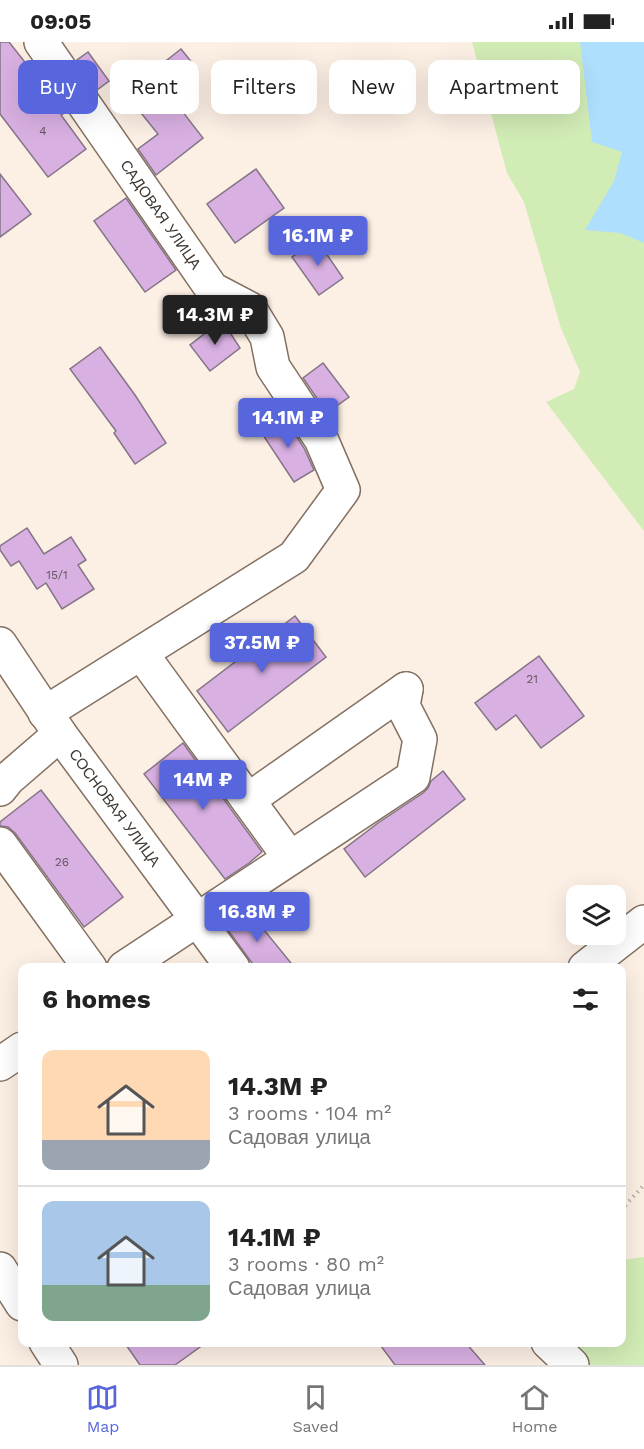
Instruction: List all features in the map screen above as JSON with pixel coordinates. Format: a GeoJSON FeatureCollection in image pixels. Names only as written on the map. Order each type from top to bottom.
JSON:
{"type":"FeatureCollection","features":[{"type":"Feature","properties":{"kind":"street","name":"САДОВАЯ УЛИЦА"},"geometry":{"type":"LineString","coordinates":[[0,789],[52,724],[141,653],[294,557],[343,490],[321,439],[273,367],[267,336],[250,309],[212,289],[42,42]]}},
{"type":"Feature","properties":{"kind":"street","name":"СОСНОВАЯ УЛИЦА"},"geometry":{"type":"LineString","coordinates":[[0,644],[52,724],[229,963]]}},
{"type":"Feature","properties":{"kind":"street"},"geometry":{"type":"LineString","coordinates":[[141,653],[290,858]]}},
{"type":"Feature","properties":{"kind":"street"},"geometry":{"type":"LineString","coordinates":[[132,963],[413,777],[420,739],[403,706],[406,689],[248,800]]}},
{"type":"Feature","properties":{"kind":"street"},"geometry":{"type":"LineString","coordinates":[[0,844],[86,963]]}},
{"type":"Feature","properties":{"kind":"street"},"geometry":{"type":"LineString","coordinates":[[591,963],[644,922]]}},
{"type":"Feature","properties":{"kind":"street"},"geometry":{"type":"LineString","coordinates":[[0,1064],[18,1052]]}},
{"type":"Feature","properties":{"kind":"street"},"geometry":{"type":"LineString","coordinates":[[0,1269],[18,1298]]}},
{"type":"Feature","properties":{"kind":"street"},"geometry":{"type":"LineString","coordinates":[[49,1347],[61,1365]]}},
{"type":"Feature","properties":{"kind":"street"},"geometry":{"type":"LineString","coordinates":[[553,1347],[572,1365]]}},
{"type":"Feature","properties":{"kind":"path"},"geometry":{"type":"LineString","coordinates":[[626,1205],[644,1185]]}},
{"type":"Feature","properties":{"kind":"green space"},"geometry":{"type":"Polygon","coordinates":[[[472,42],[644,42],[644,531],[546,402],[574,389],[580,372],[561,328],[524,202],[507,173],[491,114],[580,114],[580,60],[477,60],[472,42]]]}},
{"type":"Feature","properties":{"kind":"green space"},"geometry":{"type":"Polygon","coordinates":[[[644,1257],[644,1365],[591,1365],[571,1347],[626,1347],[626,1259],[644,1257]]]}},
{"type":"Feature","properties":{"kind":"water"},"geometry":{"type":"Polygon","coordinates":[[[580,42],[644,42],[644,243],[620,233],[585,230],[614,181],[622,152],[592,142],[580,42]]]}},
{"type":"Feature","properties":{"kind":"building"},"geometry":{"type":"Polygon","coordinates":[[[0,42],[9,42],[23,60],[18,60],[18,114],[63,114],[61,115],[86,149],[48,177],[0,114],[0,42]]]}},
{"type":"Feature","properties":{"kind":"building"},"geometry":{"type":"Polygon","coordinates":[[[181,49],[190,60],[167,60],[181,49]]]}},
{"type":"Feature","properties":{"kind":"building"},"geometry":{"type":"Polygon","coordinates":[[[88,52],[94,60],[77,60],[88,52]]]}},
{"type":"Feature","properties":{"kind":"building"},"geometry":{"type":"Polygon","coordinates":[[[98,66],[109,81],[98,89],[98,66]]]}},
{"type":"Feature","properties":{"kind":"building"},"geometry":{"type":"Polygon","coordinates":[[[142,114],[184,114],[203,138],[156,175],[138,149],[158,134],[142,114]]]}},
{"type":"Feature","properties":{"kind":"building"},"geometry":{"type":"Polygon","coordinates":[[[256,169],[284,208],[235,243],[207,204],[256,169]]]}},
{"type":"Feature","properties":{"kind":"building"},"geometry":{"type":"Polygon","coordinates":[[[0,174],[31,214],[0,237],[0,174]]]}},
{"type":"Feature","properties":{"kind":"building"},"geometry":{"type":"Polygon","coordinates":[[[126,198],[176,270],[145,292],[94,221],[126,198]]]}},
{"type":"Feature","properties":{"kind":"building"},"geometry":{"type":"Polygon","coordinates":[[[317,240],[343,278],[319,295],[292,257],[317,240]]]}},
{"type":"Feature","properties":{"kind":"building"},"geometry":{"type":"Polygon","coordinates":[[[222,320],[240,348],[210,371],[190,345],[222,320]]]}},
{"type":"Feature","properties":{"kind":"building"},"geometry":{"type":"Polygon","coordinates":[[[100,347],[166,443],[135,464],[114,433],[116,431],[70,369],[100,347]]]}},
{"type":"Feature","properties":{"kind":"building"},"geometry":{"type":"Polygon","coordinates":[[[323,363],[349,397],[327,413],[303,378],[323,363]]]}},
{"type":"Feature","properties":{"kind":"building"},"geometry":{"type":"Polygon","coordinates":[[[284,417],[304,448],[314,470],[294,482],[261,432],[284,417]]]}},
{"type":"Feature","properties":{"kind":"building"},"geometry":{"type":"Polygon","coordinates":[[[27,528],[44,554],[71,537],[86,560],[78,565],[94,589],[62,609],[46,583],[37,589],[19,561],[11,566],[0,550],[0,546],[27,528]]]}},
{"type":"Feature","properties":{"kind":"building"},"geometry":{"type":"Polygon","coordinates":[[[295,616],[326,657],[228,732],[197,691],[295,616]]]}},
{"type":"Feature","properties":{"kind":"building"},"geometry":{"type":"Polygon","coordinates":[[[539,656],[584,716],[541,748],[516,715],[496,730],[475,703],[539,656]]]}},
{"type":"Feature","properties":{"kind":"building"},"geometry":{"type":"Polygon","coordinates":[[[183,743],[262,852],[225,879],[144,774],[183,743]]]}},
{"type":"Feature","properties":{"kind":"building"},"geometry":{"type":"Polygon","coordinates":[[[443,771],[465,799],[365,877],[344,849],[423,793],[431,781],[443,771]]]}},
{"type":"Feature","properties":{"kind":"building"},"geometry":{"type":"Polygon","coordinates":[[[41,790],[123,897],[84,927],[15,833],[8,827],[0,826],[0,822],[41,790]]]}},
{"type":"Feature","properties":{"kind":"building"},"geometry":{"type":"Polygon","coordinates":[[[247,909],[291,963],[252,963],[225,926],[247,909]]]}},
{"type":"Feature","properties":{"kind":"building"},"geometry":{"type":"Polygon","coordinates":[[[127,1347],[200,1347],[175,1365],[140,1365],[127,1347]]]}},
{"type":"Feature","properties":{"kind":"building"},"geometry":{"type":"Polygon","coordinates":[[[382,1347],[469,1347],[485,1365],[395,1365],[382,1347]]]}}]}
